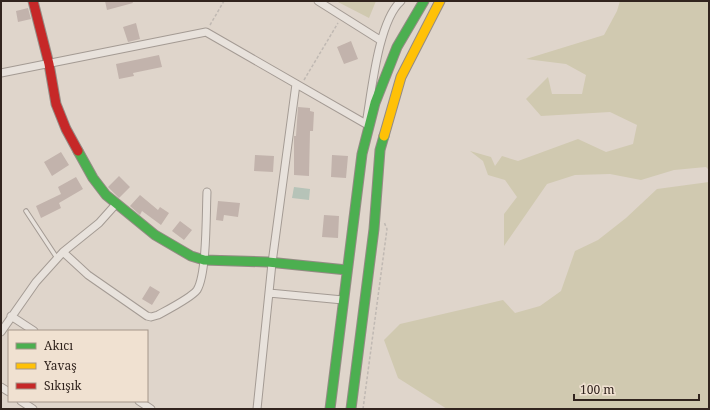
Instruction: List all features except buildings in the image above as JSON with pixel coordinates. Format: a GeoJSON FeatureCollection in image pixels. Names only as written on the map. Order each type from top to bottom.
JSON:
{"type":"FeatureCollection","features":[{"type":"Feature","properties":{"kind":"main road"},"geometry":{"type":"LineString","coordinates":[[33,1],[49,64],[56,104],[66,129],[93,178],[106,195],[116,204],[155,235],[190,256],[204,260],[272,263],[347,270]]}},
{"type":"Feature","properties":{"kind":"main road"},"geometry":{"type":"LineString","coordinates":[[330,409],[362,154],[375,102],[397,47],[424,1]]}},
{"type":"Feature","properties":{"kind":"main road"},"geometry":{"type":"LineString","coordinates":[[351,409],[374,230],[380,150],[401,77],[440,1]]}},
{"type":"Feature","properties":{"kind":"street"},"geometry":{"type":"LineString","coordinates":[[318,1],[380,40]]}},
{"type":"Feature","properties":{"kind":"street"},"geometry":{"type":"LineString","coordinates":[[362,154],[380,40],[396,6],[401,1]]}},
{"type":"Feature","properties":{"kind":"street"},"geometry":{"type":"LineString","coordinates":[[1,73],[206,32],[366,124]]}},
{"type":"Feature","properties":{"kind":"street"},"geometry":{"type":"LineString","coordinates":[[257,409],[272,263],[298,85]]}},
{"type":"Feature","properties":{"kind":"street"},"geometry":{"type":"LineString","coordinates":[[63,252],[88,275],[147,316],[158,316],[193,294],[198,286],[204,260],[207,192]]}},
{"type":"Feature","properties":{"kind":"street"},"geometry":{"type":"LineString","coordinates":[[1,332],[36,282],[63,252],[99,223],[116,204]]}},
{"type":"Feature","properties":{"kind":"street"},"geometry":{"type":"LineString","coordinates":[[269,294],[343,300]]}},
{"type":"Feature","properties":{"kind":"street"},"geometry":{"type":"LineString","coordinates":[[11,316],[32,330]]}},
{"type":"Feature","properties":{"kind":"street"},"geometry":{"type":"LineString","coordinates":[[22,402],[33,409]]}},
{"type":"Feature","properties":{"kind":"street"},"geometry":{"type":"LineString","coordinates":[[140,402],[151,409]]}},
{"type":"Feature","properties":{"kind":"lane"},"geometry":{"type":"LineString","coordinates":[[26,211],[58,258]]}},
{"type":"Feature","properties":{"kind":"path"},"geometry":{"type":"LineString","coordinates":[[206,32],[224,1]]}},
{"type":"Feature","properties":{"kind":"path"},"geometry":{"type":"LineString","coordinates":[[298,85],[342,16]]}},
{"type":"Feature","properties":{"kind":"path"},"geometry":{"type":"LineString","coordinates":[[363,409],[387,229],[384,222]]}},
{"type":"Feature","properties":{"kind":"shaded area"},"geometry":{"type":"Polygon","coordinates":[[[336,1],[376,1],[369,18],[336,1]]]}},
{"type":"Feature","properties":{"kind":"shaded area"},"geometry":{"type":"Polygon","coordinates":[[[620,1],[709,1],[709,170],[706,167],[674,170],[641,180],[610,174],[575,175],[547,184],[504,246],[504,214],[517,197],[505,180],[488,175],[483,161],[470,151],[491,157],[495,166],[502,156],[518,161],[578,139],[606,152],[633,144],[637,125],[610,112],[541,116],[526,99],[548,77],[552,94],[582,94],[586,75],[566,64],[526,59],[604,35],[617,11],[620,1]]]}},
{"type":"Feature","properties":{"kind":"shaded area"},"geometry":{"type":"Polygon","coordinates":[[[709,182],[709,409],[447,409],[398,378],[384,340],[400,324],[503,300],[515,313],[540,306],[561,291],[575,251],[598,240],[626,218],[657,189],[709,182]]]}},
{"type":"Feature","properties":{"kind":"shaded area"},"geometry":{"type":"Polygon","coordinates":[[[294,187],[310,189],[309,200],[292,198],[294,187]]]}},
{"type":"Feature","properties":{"kind":"traffic: fast"},"geometry":{"type":"LineString","coordinates":[[330,409],[362,154],[375,103],[397,47],[424,1]]}},
{"type":"Feature","properties":{"kind":"traffic: fast"},"geometry":{"type":"LineString","coordinates":[[351,409],[374,229],[380,150],[384,136]]}},
{"type":"Feature","properties":{"kind":"traffic: fast"},"geometry":{"type":"LineString","coordinates":[[78,151],[93,178],[106,195],[155,235],[191,256],[204,260],[268,262],[347,270]]}},
{"type":"Feature","properties":{"kind":"traffic: slow"},"geometry":{"type":"LineString","coordinates":[[384,136],[401,77],[440,1]]}},
{"type":"Feature","properties":{"kind":"traffic: jam"},"geometry":{"type":"LineString","coordinates":[[33,1],[49,64],[56,104],[66,129],[78,151]]}}]}
